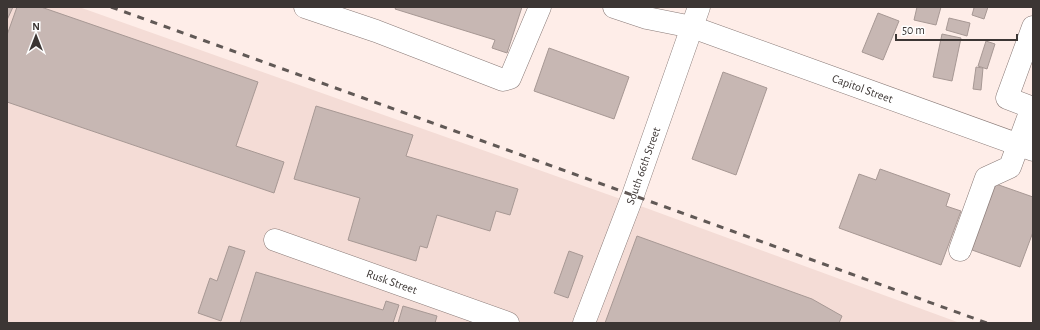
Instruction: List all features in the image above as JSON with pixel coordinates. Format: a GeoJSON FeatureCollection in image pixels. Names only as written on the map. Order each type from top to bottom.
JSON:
{"type":"FeatureCollection","features":[{"type":"Feature","properties":{"kind":"street"},"geometry":{"type":"LineString","coordinates":[[305,7],[376,31],[503,80],[510,78],[540,7]]}},
{"type":"Feature","properties":{"kind":"street","name":"Capitol Street"},"geometry":{"type":"LineString","coordinates":[[614,7],[647,18],[666,14],[692,27],[1026,147]]}},
{"type":"Feature","properties":{"kind":"street","name":"South 66th Street"},"geometry":{"type":"LineString","coordinates":[[584,323],[632,195],[699,7]]}},
{"type":"Feature","properties":{"kind":"street"},"geometry":{"type":"LineString","coordinates":[[960,250],[986,178],[1010,167],[1026,147],[1033,107],[1007,98],[1033,28]]}},
{"type":"Feature","properties":{"kind":"street","name":"Rusk Street"},"geometry":{"type":"LineString","coordinates":[[275,240],[508,323]]}},
{"type":"Feature","properties":{"kind":"shaded area"},"geometry":{"type":"Polygon","coordinates":[[[7,7],[79,7],[646,208],[960,323],[7,323],[7,7]]]}},
{"type":"Feature","properties":{"kind":"building"},"geometry":{"type":"Polygon","coordinates":[[[7,7],[13,7],[7,20],[7,7]]]}},
{"type":"Feature","properties":{"kind":"building"},"geometry":{"type":"Polygon","coordinates":[[[17,7],[41,7],[258,82],[236,146],[284,162],[274,193],[7,102],[7,35],[17,7]]]}},
{"type":"Feature","properties":{"kind":"building"},"geometry":{"type":"Polygon","coordinates":[[[396,7],[522,7],[507,53],[492,48],[495,40],[395,9],[396,7]]]}},
{"type":"Feature","properties":{"kind":"building"},"geometry":{"type":"Polygon","coordinates":[[[917,7],[941,7],[936,25],[914,20],[917,7]]]}},
{"type":"Feature","properties":{"kind":"building"},"geometry":{"type":"Polygon","coordinates":[[[971,7],[988,7],[984,19],[972,15],[974,8],[971,7]]]}},
{"type":"Feature","properties":{"kind":"building"},"geometry":{"type":"Polygon","coordinates":[[[878,13],[899,21],[883,60],[862,52],[878,13]]]}},
{"type":"Feature","properties":{"kind":"building"},"geometry":{"type":"Polygon","coordinates":[[[949,18],[970,23],[967,36],[946,30],[949,18]]]}},
{"type":"Feature","properties":{"kind":"building"},"geometry":{"type":"Polygon","coordinates":[[[942,34],[961,38],[952,81],[933,77],[942,34]]]}},
{"type":"Feature","properties":{"kind":"building"},"geometry":{"type":"Polygon","coordinates":[[[986,41],[995,44],[987,69],[978,66],[986,41]]]}},
{"type":"Feature","properties":{"kind":"building"},"geometry":{"type":"Polygon","coordinates":[[[549,48],[629,77],[614,119],[534,91],[549,48]]]}},
{"type":"Feature","properties":{"kind":"building"},"geometry":{"type":"Polygon","coordinates":[[[976,67],[983,68],[981,90],[973,89],[976,67]]]}},
{"type":"Feature","properties":{"kind":"building"},"geometry":{"type":"Polygon","coordinates":[[[723,72],[767,88],[736,175],[692,159],[723,72]]]}},
{"type":"Feature","properties":{"kind":"building"},"geometry":{"type":"Polygon","coordinates":[[[316,106],[413,135],[406,156],[518,189],[510,215],[496,211],[490,231],[437,215],[427,248],[420,246],[416,261],[348,240],[360,198],[294,179],[316,106]]]}},
{"type":"Feature","properties":{"kind":"building"},"geometry":{"type":"Polygon","coordinates":[[[880,169],[950,194],[946,206],[961,211],[941,265],[839,228],[859,174],[876,180],[880,169]]]}},
{"type":"Feature","properties":{"kind":"building"},"geometry":{"type":"Polygon","coordinates":[[[996,184],[1033,197],[1033,232],[1020,267],[972,250],[996,184]]]}},
{"type":"Feature","properties":{"kind":"building"},"geometry":{"type":"Polygon","coordinates":[[[637,236],[812,299],[842,316],[839,323],[605,323],[637,236]]]}},
{"type":"Feature","properties":{"kind":"building"},"geometry":{"type":"Polygon","coordinates":[[[229,246],[245,251],[221,321],[198,313],[210,278],[217,281],[229,246]]]}},
{"type":"Feature","properties":{"kind":"building"},"geometry":{"type":"Polygon","coordinates":[[[569,251],[583,256],[568,298],[554,293],[569,251]]]}},
{"type":"Feature","properties":{"kind":"building"},"geometry":{"type":"Polygon","coordinates":[[[256,272],[383,310],[386,301],[399,305],[393,323],[240,323],[256,272]]]}},
{"type":"Feature","properties":{"kind":"building"},"geometry":{"type":"Polygon","coordinates":[[[403,306],[437,316],[435,323],[398,323],[403,306]]]}},
{"type":"Feature","properties":{"kind":"railway"},"geometry":{"type":"LineString","coordinates":[[111,7],[987,323]]}}]}
